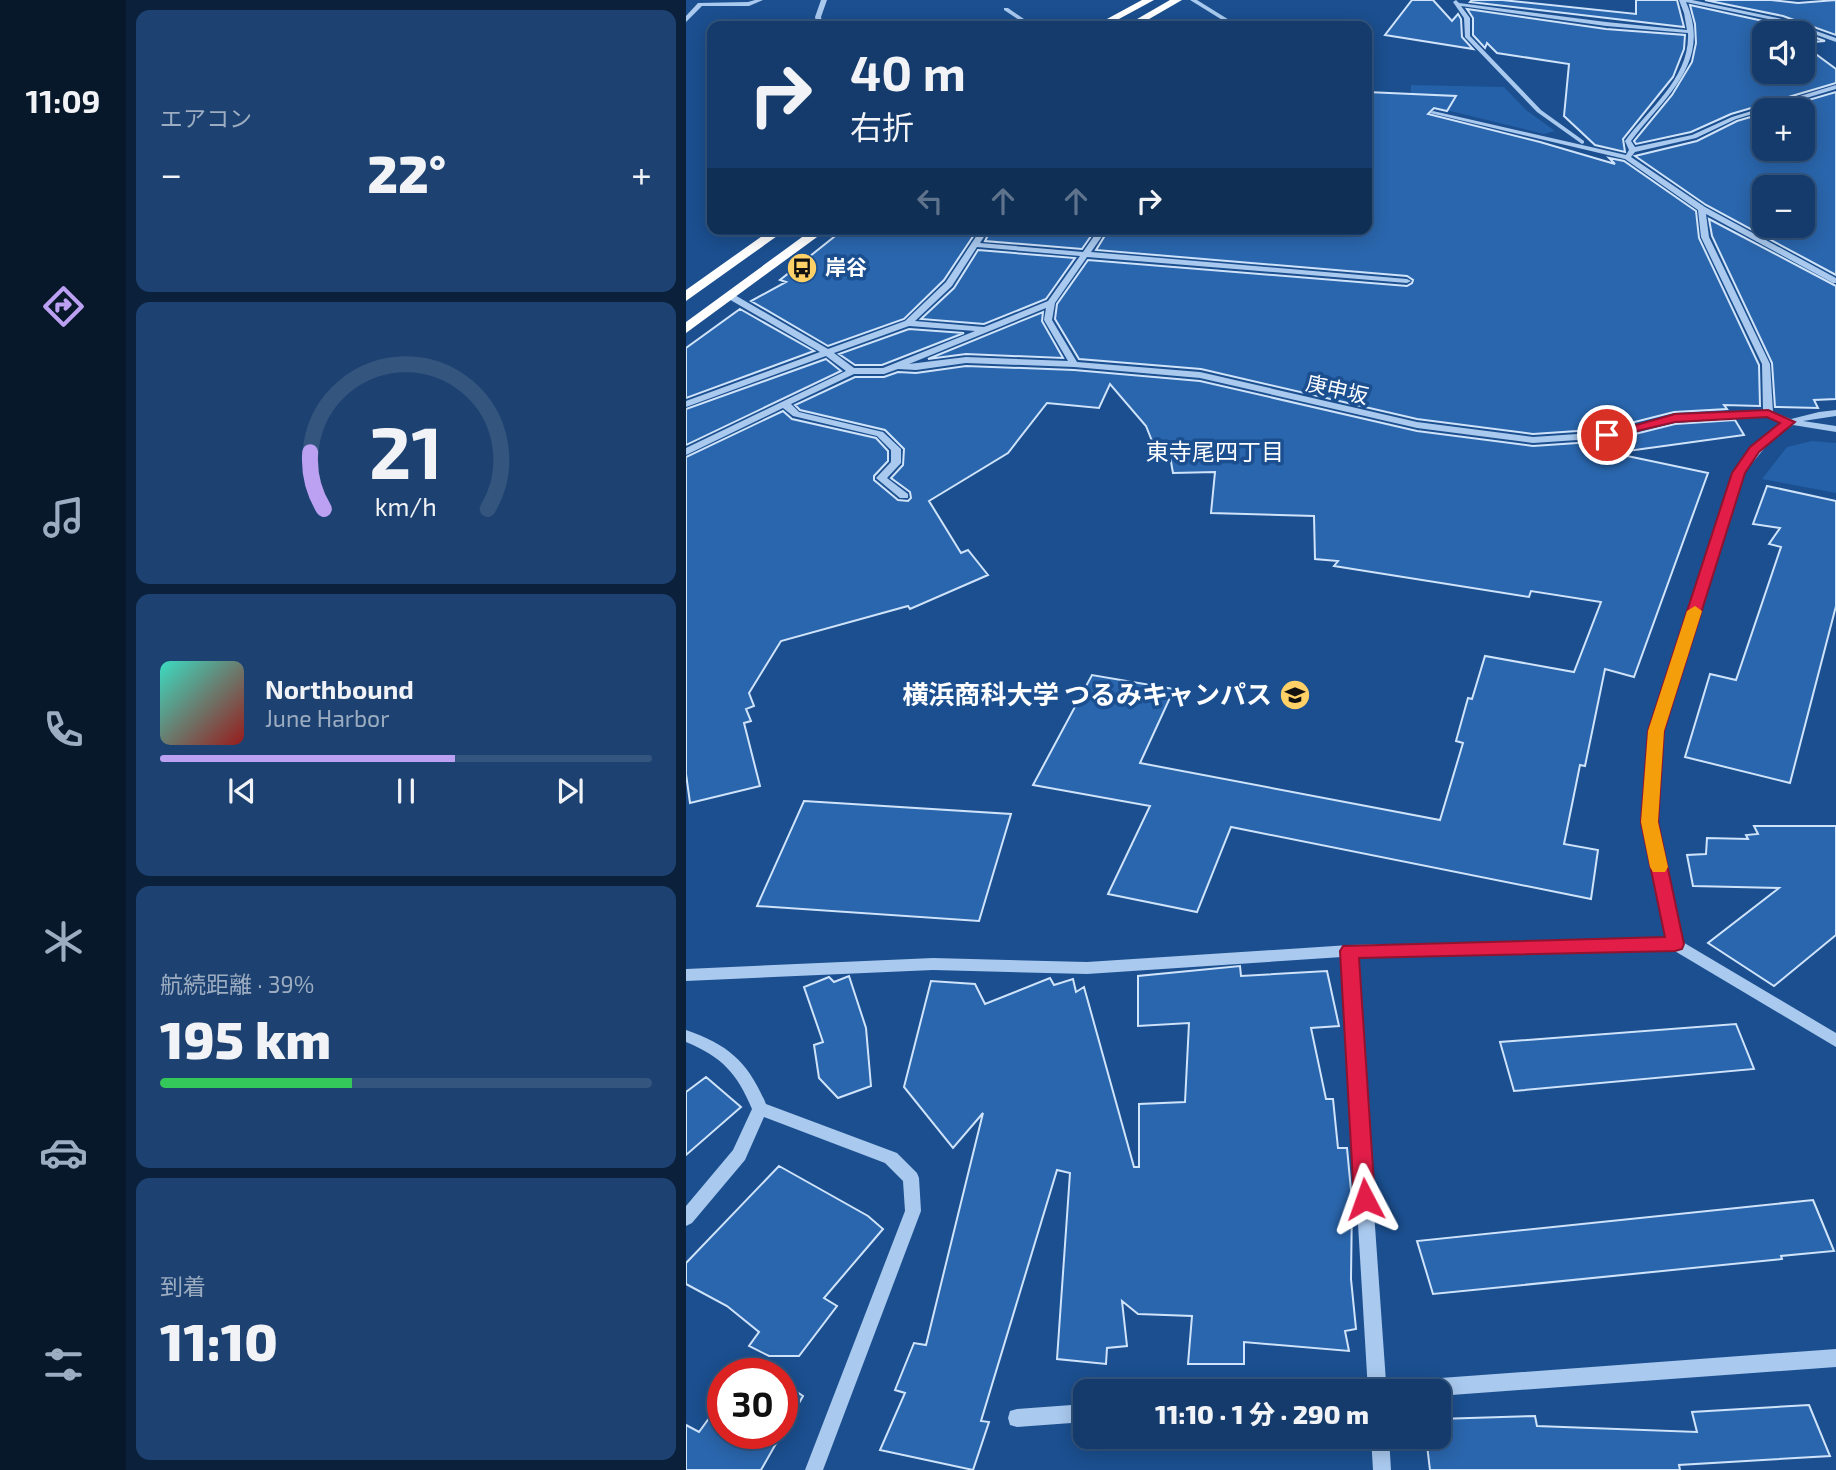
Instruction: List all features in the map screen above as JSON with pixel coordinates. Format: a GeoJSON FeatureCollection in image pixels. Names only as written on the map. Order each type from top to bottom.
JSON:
{"type":"FeatureCollection","features":[{"type":"Feature","properties":{"kind":"highway"},"geometry":{"type":"LineString","coordinates":[[1109,21],[1149,0]]}},
{"type":"Feature","properties":{"kind":"highway"},"geometry":{"type":"LineString","coordinates":[[1139,21],[1177,0]]}},
{"type":"Feature","properties":{"kind":"highway"},"geometry":{"type":"LineString","coordinates":[[686,297],[773,235]]}},
{"type":"Feature","properties":{"kind":"highway"},"geometry":{"type":"LineString","coordinates":[[686,329],[814,235]]}},
{"type":"Feature","properties":{"kind":"street"},"geometry":{"type":"LineString","coordinates":[[686,20],[700,4],[748,5],[760,0]]}},
{"type":"Feature","properties":{"kind":"street"},"geometry":{"type":"LineString","coordinates":[[819,21],[824,0]]}},
{"type":"Feature","properties":{"kind":"street"},"geometry":{"type":"LineString","coordinates":[[1193,0],[1228,21]]}},
{"type":"Feature","properties":{"kind":"street"},"geometry":{"type":"LineString","coordinates":[[1453,0],[1460,4],[1606,24],[1691,32]]}},
{"type":"Feature","properties":{"kind":"street"},"geometry":{"type":"LineString","coordinates":[[1633,150],[1628,141],[1641,122],[1678,83],[1693,47],[1682,0],[1780,20],[1836,40]]}},
{"type":"Feature","properties":{"kind":"street"},"geometry":{"type":"LineString","coordinates":[[1460,4],[1467,18],[1467,36],[1539,111],[1589,148]]}},
{"type":"Feature","properties":{"kind":"street"},"geometry":{"type":"LineString","coordinates":[[1006,9],[1024,21]]}},
{"type":"Feature","properties":{"kind":"street"},"geometry":{"type":"LineString","coordinates":[[1627,157],[1633,150],[1694,137],[1734,118],[1836,87]]}},
{"type":"Feature","properties":{"kind":"street"},"geometry":{"type":"LineString","coordinates":[[1433,113],[1627,157],[1702,209],[1836,281]]}},
{"type":"Feature","properties":{"kind":"street"},"geometry":{"type":"LineString","coordinates":[[1702,209],[1705,237],[1766,365],[1768,413],[1789,422],[1836,429]]}},
{"type":"Feature","properties":{"kind":"street"},"geometry":{"type":"LineString","coordinates":[[686,404],[908,323],[949,284],[981,235]]}},
{"type":"Feature","properties":{"kind":"street"},"geometry":{"type":"LineString","coordinates":[[1074,364],[1048,320],[1051,303],[1099,235]]}},
{"type":"Feature","properties":{"kind":"street"},"geometry":{"type":"LineString","coordinates":[[975,245],[1407,281]]}},
{"type":"Feature","properties":{"kind":"street"},"geometry":{"type":"LineString","coordinates":[[730,296],[828,353],[852,371]]}},
{"type":"Feature","properties":{"kind":"street"},"geometry":{"type":"LineString","coordinates":[[686,452],[852,371],[884,370],[898,366],[912,357],[1051,303]]}},
{"type":"Feature","properties":{"kind":"street"},"geometry":{"type":"LineString","coordinates":[[908,323],[985,329]]}},
{"type":"Feature","properties":{"kind":"street","name":"庚申坂"},"geometry":{"type":"LineString","coordinates":[[898,366],[916,367],[966,360],[1074,364],[1200,375],[1417,425],[1533,440],[1607,435],[1675,418],[1768,413]]}},
{"type":"Feature","properties":{"kind":"street"},"geometry":{"type":"LineString","coordinates":[[785,402],[788,409],[796,414],[880,434],[896,449],[896,463],[881,478],[905,496]]}},
{"type":"Feature","properties":{"kind":"street"},"geometry":{"type":"LineString","coordinates":[[1675,944],[1650,822],[1656,731],[1738,473],[1754,450],[1789,422],[1809,414],[1836,413]]}},
{"type":"Feature","properties":{"kind":"street"},"geometry":{"type":"LineString","coordinates":[[686,975],[933,964],[1087,968],[1349,951],[1675,944],[1836,1041]]}},
{"type":"Feature","properties":{"kind":"street"},"geometry":{"type":"LineString","coordinates":[[1349,951],[1376,1379]]}},
{"type":"Feature","properties":{"kind":"street"},"geometry":{"type":"LineString","coordinates":[[686,1036],[717,1047],[748,1079],[760,1109],[739,1155],[686,1218]]}},
{"type":"Feature","properties":{"kind":"street"},"geometry":{"type":"LineString","coordinates":[[760,1109],[891,1158],[911,1178],[913,1211],[814,1470]]}},
{"type":"Feature","properties":{"kind":"street"},"geometry":{"type":"LineString","coordinates":[[1451,1386],[1836,1358]]}},
{"type":"Feature","properties":{"kind":"street"},"geometry":{"type":"LineString","coordinates":[[1017,1418],[1073,1414]]}},
{"type":"Feature","properties":{"kind":"street"},"geometry":{"type":"LineString","coordinates":[[1381,1449],[1382,1470]]}},
{"type":"Feature","properties":{"kind":"shaded area"},"geometry":{"type":"Polygon","coordinates":[[[1411,85],[1504,87],[1526,110],[1555,131],[1544,134],[1450,111],[1410,107],[1411,85]]]}},
{"type":"Feature","properties":{"kind":"shaded area"},"geometry":{"type":"Polygon","coordinates":[[[1812,441],[1836,443],[1836,493],[1762,479],[1787,447],[1812,441]]]}},
{"type":"Feature","properties":{"kind":"building"},"geometry":{"type":"Polygon","coordinates":[[[1412,0],[1433,0],[1452,21],[1458,14],[1462,37],[1473,49],[1385,35],[1412,0]]]}},
{"type":"Feature","properties":{"kind":"building"},"geometry":{"type":"Polygon","coordinates":[[[1502,0],[1636,14],[1636,0],[1677,0],[1684,27],[1470,2],[1502,0]]]}},
{"type":"Feature","properties":{"kind":"building"},"geometry":{"type":"Polygon","coordinates":[[[1705,0],[1771,0],[1798,3],[1836,0],[1836,35],[1815,27],[1815,21],[1797,21],[1705,0]]]}},
{"type":"Feature","properties":{"kind":"building"},"geometry":{"type":"Polygon","coordinates":[[[1690,5],[1763,21],[1752,21],[1752,84],[1815,84],[1815,54],[1836,69],[1836,83],[1785,98],[1752,98],[1752,108],[1691,132],[1636,144],[1634,141],[1672,95],[1692,62],[1696,43],[1690,5]]]}},
{"type":"Feature","properties":{"kind":"building"},"geometry":{"type":"Polygon","coordinates":[[[1467,9],[1606,29],[1685,35],[1684,49],[1673,77],[1623,139],[1625,152],[1595,145],[1564,116],[1569,64],[1497,53],[1487,43],[1485,48],[1473,35],[1473,18],[1467,9]]]}},
{"type":"Feature","properties":{"kind":"building"},"geometry":{"type":"Polygon","coordinates":[[[1372,92],[1456,96],[1447,111],[1434,108],[1428,114],[1615,164],[1609,158],[1624,161],[1696,211],[1699,238],[1759,365],[1760,406],[1724,405],[1727,409],[1674,412],[1607,429],[1533,434],[1417,419],[1201,369],[1079,359],[1055,319],[1057,304],[1088,260],[1407,286],[1413,280],[1407,276],[1096,250],[1105,235],[1372,235],[1372,92]]]}},
{"type":"Feature","properties":{"kind":"building"},"geometry":{"type":"Polygon","coordinates":[[[1836,92],[1836,275],[1767,238],[1815,238],[1815,175],[1752,175],[1752,230],[1706,205],[1635,156],[1697,141],[1752,117],[1752,161],[1815,161],[1815,98],[1836,92]]]}},
{"type":"Feature","properties":{"kind":"building"},"geometry":{"type":"Polygon","coordinates":[[[1709,219],[1836,286],[1836,399],[1814,400],[1818,408],[1775,407],[1772,363],[1712,236],[1709,219]]]}},
{"type":"Feature","properties":{"kind":"building"},"geometry":{"type":"Polygon","coordinates":[[[836,235],[974,235],[944,280],[904,319],[828,346],[751,301],[786,282],[780,280],[836,235]]]}},
{"type":"Feature","properties":{"kind":"building"},"geometry":{"type":"Polygon","coordinates":[[[988,235],[1092,235],[1082,249],[985,241],[988,235]]]}},
{"type":"Feature","properties":{"kind":"building"},"geometry":{"type":"Polygon","coordinates":[[[978,250],[1075,258],[1046,299],[984,324],[921,319],[954,288],[978,250]]]}},
{"type":"Feature","properties":{"kind":"building"},"geometry":{"type":"Polygon","coordinates":[[[740,309],[814,351],[686,398],[686,348],[740,309]]]}},
{"type":"Feature","properties":{"kind":"building"},"geometry":{"type":"Polygon","coordinates":[[[1043,312],[1042,321],[1063,358],[966,354],[928,359],[1043,312]]]}},
{"type":"Feature","properties":{"kind":"building"},"geometry":{"type":"Polygon","coordinates":[[[909,329],[964,333],[882,365],[855,365],[839,354],[909,329]]]}},
{"type":"Feature","properties":{"kind":"building"},"geometry":{"type":"Polygon","coordinates":[[[826,359],[841,371],[686,445],[686,409],[826,359]]]}},
{"type":"Feature","properties":{"kind":"building"},"geometry":{"type":"Polygon","coordinates":[[[966,366],[1074,370],[1200,381],[1417,431],[1533,446],[1607,441],[1675,424],[1735,420],[1744,435],[1613,453],[1708,473],[1634,677],[1605,669],[1585,766],[1580,765],[1564,844],[1598,850],[1591,899],[1231,827],[1197,912],[1108,894],[1150,806],[1033,785],[1092,675],[1174,689],[1140,763],[1440,820],[1463,743],[1456,741],[1468,698],[1472,699],[1485,656],[1574,672],[1601,602],[1531,591],[1529,597],[1334,566],[1338,561],[1315,559],[1314,516],[1211,513],[1215,472],[1173,473],[1168,445],[1154,446],[1146,426],[1110,384],[1099,408],[1047,403],[1008,453],[929,501],[961,553],[968,550],[988,575],[910,609],[908,606],[781,641],[749,693],[754,706],[746,709],[751,721],[744,723],[760,786],[690,803],[686,774],[686,457],[783,411],[792,419],[876,438],[888,451],[888,461],[874,476],[874,480],[898,500],[908,501],[911,498],[910,492],[891,478],[903,465],[904,449],[885,430],[800,410],[795,405],[855,377],[884,377],[898,372],[916,373],[966,366]]]}},
{"type":"Feature","properties":{"kind":"building"},"geometry":{"type":"Polygon","coordinates":[[[1767,486],[1836,501],[1836,606],[1790,783],[1685,757],[1710,674],[1736,680],[1781,547],[1769,544],[1780,528],[1753,524],[1767,486]]]}},
{"type":"Feature","properties":{"kind":"building"},"geometry":{"type":"Polygon","coordinates":[[[804,801],[1011,814],[979,921],[757,906],[804,801]]]}},
{"type":"Feature","properties":{"kind":"building"},"geometry":{"type":"Polygon","coordinates":[[[1754,826],[1836,826],[1836,935],[1774,986],[1708,943],[1779,888],[1693,886],[1687,855],[1706,854],[1707,838],[1748,839],[1746,835],[1758,834],[1754,826]]]}},
{"type":"Feature","properties":{"kind":"building"},"geometry":{"type":"Polygon","coordinates":[[[1240,966],[1241,976],[1327,971],[1339,1026],[1311,1028],[1326,1099],[1333,1099],[1338,1148],[1347,1148],[1352,1201],[1351,1279],[1356,1329],[1345,1331],[1349,1351],[1244,1342],[1244,1364],[1188,1364],[1192,1316],[1138,1314],[1122,1301],[1127,1346],[1107,1348],[1106,1364],[1057,1359],[1070,1173],[1057,1170],[981,1421],[989,1422],[973,1470],[880,1450],[905,1393],[895,1390],[914,1343],[926,1345],[983,1113],[953,1148],[904,1087],[931,981],[975,984],[985,1004],[1050,978],[1054,985],[1073,979],[1076,992],[1084,987],[1134,1167],[1139,1167],[1139,1104],[1185,1102],[1189,1023],[1138,1026],[1138,976],[1240,966]]]}},
{"type":"Feature","properties":{"kind":"building"},"geometry":{"type":"Polygon","coordinates":[[[849,976],[866,1028],[871,1086],[838,1098],[819,1078],[814,1045],[823,1042],[804,987],[829,977],[834,982],[849,976]]]}},
{"type":"Feature","properties":{"kind":"building"},"geometry":{"type":"Polygon","coordinates":[[[1736,1024],[1754,1069],[1514,1091],[1500,1042],[1736,1024]]]}},
{"type":"Feature","properties":{"kind":"building"},"geometry":{"type":"Polygon","coordinates":[[[706,1077],[741,1107],[686,1155],[686,1092],[706,1077]]]}},
{"type":"Feature","properties":{"kind":"building"},"geometry":{"type":"Polygon","coordinates":[[[779,1166],[868,1216],[883,1229],[824,1298],[837,1306],[799,1356],[769,1356],[749,1346],[759,1332],[727,1306],[686,1284],[686,1263],[779,1166]]]}},
{"type":"Feature","properties":{"kind":"building"},"geometry":{"type":"Polygon","coordinates":[[[1813,1200],[1834,1251],[1781,1256],[1782,1259],[1433,1294],[1417,1241],[1813,1200]]]}},
{"type":"Feature","properties":{"kind":"building"},"geometry":{"type":"Polygon","coordinates":[[[1809,1405],[1830,1456],[1679,1465],[1680,1470],[1430,1470],[1427,1449],[1451,1449],[1451,1419],[1535,1416],[1537,1426],[1697,1432],[1692,1412],[1809,1405]]]}},
{"type":"Feature","properties":{"kind":"building"},"geometry":{"type":"Polygon","coordinates":[[[707,1421],[707,1449],[773,1449],[761,1470],[686,1470],[686,1425],[699,1432],[707,1421]]]}},
{"type":"Feature","properties":{"kind":"slow traffic"},"geometry":{"type":"LineString","coordinates":[[1659,867],[1650,822],[1656,731],[1695,611]]}},
{"type":"Feature","properties":{"kind":"place","name":"岸谷"},"geometry":{"type":"Point","coordinates":[802,268]}},
{"type":"Feature","properties":{"kind":"place","name":"横浜商科大学 つるみキャンパス"},"geometry":{"type":"Point","coordinates":[1295,695]}},
{"type":"Feature","properties":{"kind":"district","name":"東寺尾四丁目"},"geometry":{"type":"Point","coordinates":[1215,452]}},
{"type":"Feature","properties":{"kind":"route"},"geometry":{"type":"LineString","coordinates":[[1365,1199],[1349,951],[1675,944],[1650,822],[1656,731],[1738,473],[1754,450],[1789,422],[1768,413],[1675,418],[1607,435]]}}]}
